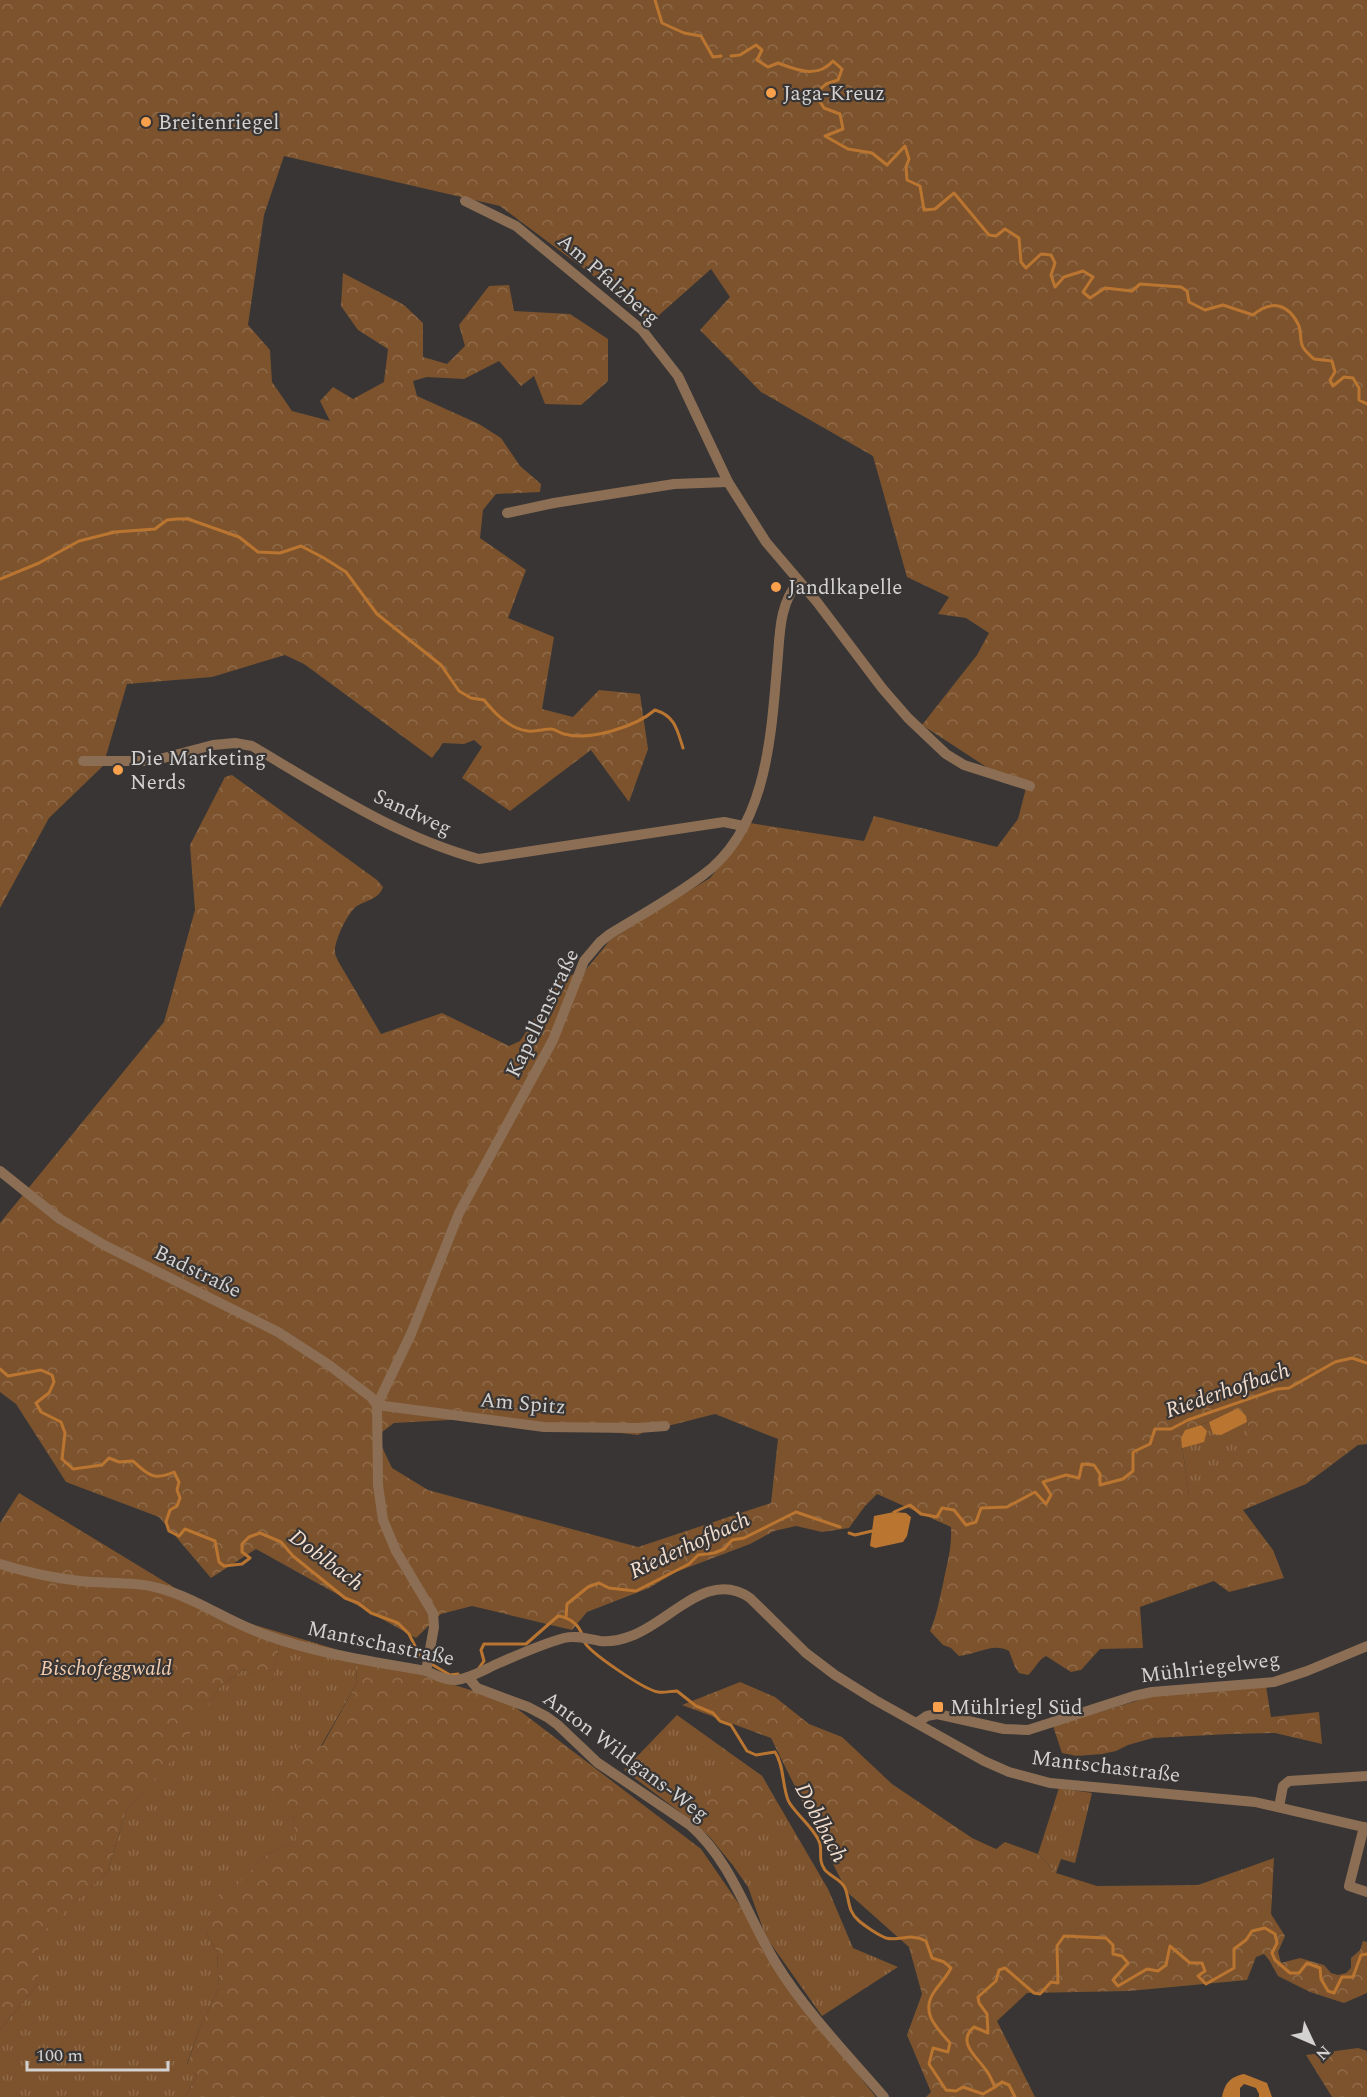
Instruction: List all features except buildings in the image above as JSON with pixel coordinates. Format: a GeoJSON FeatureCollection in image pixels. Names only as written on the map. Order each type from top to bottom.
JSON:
{"type":"FeatureCollection","features":[{"type":"Feature","properties":{"kind":"street","name":"Am Pfalzberg"},"geometry":{"type":"LineString","coordinates":[[465,201],[516,226],[642,330],[678,376],[728,482],[766,542],[799,581]]}},
{"type":"Feature","properties":{"kind":"street"},"geometry":{"type":"LineString","coordinates":[[507,513],[674,483],[728,482]]}},
{"type":"Feature","properties":{"kind":"street"},"geometry":{"type":"LineString","coordinates":[[799,581],[882,688],[936,745],[956,761],[973,769],[1030,786]]}},
{"type":"Feature","properties":{"kind":"street","name":"Kapellenstraße"},"geometry":{"type":"LineString","coordinates":[[426,1671],[434,1627],[433,1613],[396,1551],[382,1520],[378,1485],[379,1419],[377,1406],[411,1334],[459,1213],[553,1040],[584,962],[600,942],[610,934],[704,875],[731,847],[743,826],[763,777],[773,714],[782,614],[790,592],[799,581]]}},
{"type":"Feature","properties":{"kind":"street","name":"Sandweg"},"geometry":{"type":"LineString","coordinates":[[83,761],[152,761],[213,745],[244,744],[252,746],[328,792],[396,828],[453,852],[479,859],[724,822],[743,826]]}},
{"type":"Feature","properties":{"kind":"street","name":"Badstraße"},"geometry":{"type":"LineString","coordinates":[[0,1171],[60,1219],[86,1235],[300,1345],[371,1397],[377,1406]]}},
{"type":"Feature","properties":{"kind":"street","name":"Am Spitz"},"geometry":{"type":"LineString","coordinates":[[377,1406],[544,1427],[665,1426]]}},
{"type":"Feature","properties":{"kind":"street","name":"Mantschastraße"},"geometry":{"type":"LineString","coordinates":[[0,1564],[26,1572],[81,1581],[136,1584],[160,1588],[246,1628],[295,1645],[426,1671],[442,1679],[454,1680],[468,1677],[552,1641],[582,1637],[600,1641],[616,1641],[634,1635],[690,1599],[723,1589],[732,1589],[750,1598],[806,1653],[835,1675],[875,1700],[996,1767],[1036,1780],[1231,1799],[1279,1807],[1366,1827]]}},
{"type":"Feature","properties":{"kind":"street","name":"Mühlriegelweg"},"geometry":{"type":"LineString","coordinates":[[918,1722],[927,1716],[944,1714],[1004,1729],[1028,1730],[1143,1694],[1274,1682],[1367,1646]]}},
{"type":"Feature","properties":{"kind":"street","name":"Anton Wildgans-Weg"},"geometry":{"type":"LineString","coordinates":[[468,1677],[477,1688],[528,1707],[558,1725],[598,1762],[701,1835],[724,1864],[776,1964],[794,1991],[884,2097]]}},
{"type":"Feature","properties":{"kind":"street"},"geometry":{"type":"LineString","coordinates":[[1279,1807],[1283,1786],[1288,1781],[1367,1776]]}},
{"type":"Feature","properties":{"kind":"street"},"geometry":{"type":"LineString","coordinates":[[1366,1827],[1349,1886],[1367,1893]]}},
{"type":"Feature","properties":{"kind":"green space"},"geometry":{"type":"Polygon","coordinates":[[[0,0],[1367,0],[1367,1444],[1358,1445],[1306,1484],[1243,1510],[1273,1550],[1284,1578],[1229,1592],[1214,1581],[1140,1607],[1143,1648],[1100,1649],[1081,1670],[1071,1672],[1046,1656],[1028,1675],[1019,1673],[1009,1651],[991,1648],[959,1656],[951,1648],[943,1645],[930,1631],[938,1608],[948,1563],[951,1527],[877,1494],[849,1528],[822,1532],[796,1526],[774,1531],[750,1544],[676,1572],[649,1588],[587,1612],[572,1630],[472,1606],[441,1614],[416,1638],[256,1549],[211,1578],[159,1517],[66,1482],[16,1404],[0,1392],[0,1223],[164,1022],[195,910],[190,845],[225,777],[232,775],[377,880],[383,887],[376,897],[353,909],[339,934],[335,947],[338,961],[381,1034],[442,1013],[509,1046],[520,1041],[560,980],[584,972],[611,939],[710,878],[738,844],[750,823],[864,841],[874,816],[997,847],[1018,819],[1027,784],[988,768],[922,725],[977,655],[989,633],[966,618],[938,614],[949,597],[907,577],[873,456],[761,392],[700,330],[730,297],[711,269],[649,324],[591,274],[500,206],[284,156],[264,215],[248,325],[270,350],[272,382],[292,411],[330,421],[320,401],[333,387],[353,399],[384,382],[388,349],[358,330],[341,306],[343,273],[404,305],[423,323],[423,357],[447,364],[465,346],[459,325],[489,286],[509,285],[514,311],[570,314],[608,339],[608,381],[581,405],[545,404],[534,376],[521,386],[499,361],[464,379],[427,377],[413,381],[417,396],[479,424],[501,438],[520,466],[541,484],[540,492],[496,494],[483,510],[480,538],[526,570],[508,618],[554,637],[542,709],[573,717],[599,690],[640,694],[648,749],[629,802],[591,750],[510,811],[462,778],[482,747],[474,740],[464,744],[443,743],[432,758],[304,664],[285,655],[212,677],[127,684],[103,766],[49,818],[0,908],[0,0]],[[1238,1408],[1209,1422],[1185,1430],[1181,1438],[1189,1495],[1200,1495],[1245,1444],[1249,1432],[1247,1421],[1238,1408]],[[715,1414],[638,1435],[486,1418],[394,1423],[382,1432],[382,1447],[392,1468],[428,1490],[638,1547],[771,1503],[778,1439],[715,1414]]]}},
{"type":"Feature","properties":{"kind":"green space"},"geometry":{"type":"Polygon","coordinates":[[[1238,1408],[1249,1426],[1249,1433],[1243,1448],[1229,1466],[1200,1495],[1189,1495],[1181,1438],[1185,1430],[1209,1422],[1238,1408]]]}},
{"type":"Feature","properties":{"kind":"green space","name":"Bischofeggwald"},"geometry":{"type":"Polygon","coordinates":[[[19,1493],[218,1614],[282,1633],[272,1682],[244,1669],[220,1687],[173,1759],[126,1811],[108,1871],[39,1936],[38,1984],[0,2030],[0,1523],[19,1493]]]}},
{"type":"Feature","properties":{"kind":"green space"},"geometry":{"type":"Polygon","coordinates":[[[282,1633],[355,1655],[357,1683],[321,1746],[293,1815],[297,1841],[267,1854],[234,1889],[206,1932],[217,1952],[219,1988],[200,2027],[187,2064],[197,2076],[185,2097],[0,2097],[0,2030],[38,1984],[38,1936],[108,1871],[126,1811],[172,1759],[220,1687],[244,1669],[272,1681],[282,1633]]]}},
{"type":"Feature","properties":{"kind":"green space"},"geometry":{"type":"Polygon","coordinates":[[[355,1655],[507,1701],[701,1849],[848,2062],[876,2097],[185,2097],[197,2076],[187,2065],[200,2027],[219,1988],[217,1952],[206,1932],[219,1894],[234,1888],[267,1854],[296,1841],[293,1815],[269,1790],[293,1748],[322,1746],[357,1683],[355,1655]]]}},
{"type":"Feature","properties":{"kind":"green space"},"geometry":{"type":"Polygon","coordinates":[[[740,1682],[775,1697],[809,1724],[842,1737],[892,1784],[972,1838],[996,1849],[1005,1842],[1038,1854],[1056,1873],[1097,1886],[1198,1885],[1274,1858],[1271,1914],[1285,1936],[1278,1952],[1281,1963],[1300,1958],[1324,1965],[1331,1973],[1338,1975],[1346,1973],[1351,1968],[1351,1958],[1360,1950],[1363,1941],[1367,1942],[1367,1993],[1344,2003],[1310,1992],[1278,1976],[1264,1954],[1256,1957],[1247,1980],[1129,1991],[1027,1993],[997,2021],[1035,2097],[926,2097],[931,2092],[907,2035],[922,1994],[909,1947],[847,1892],[771,1738],[682,1705],[740,1682]]]}},
{"type":"Feature","properties":{"kind":"green space"},"geometry":{"type":"Polygon","coordinates":[[[1266,1686],[1271,1717],[1319,1712],[1322,1744],[1275,1733],[1230,1734],[1153,1738],[1116,1751],[1077,1756],[1062,1753],[1053,1726],[1153,1696],[1266,1686]]]}},
{"type":"Feature","properties":{"kind":"green space"},"geometry":{"type":"Polygon","coordinates":[[[677,1715],[762,1776],[828,1889],[853,1948],[898,1967],[822,2016],[766,1937],[748,1887],[732,1864],[710,1837],[692,1821],[624,1770],[677,1715]]]}},
{"type":"Feature","properties":{"kind":"green space"},"geometry":{"type":"Polygon","coordinates":[[[735,1757],[762,1776],[775,1799],[732,1864],[710,1837],[692,1821],[735,1757]]]}},
{"type":"Feature","properties":{"kind":"green space"},"geometry":{"type":"Polygon","coordinates":[[[1059,1788],[1092,1793],[1075,1863],[1061,1859],[1056,1873],[1038,1854],[1059,1788]]]}},
{"type":"Feature","properties":{"kind":"green space"},"geometry":{"type":"Polygon","coordinates":[[[1358,2048],[1367,2051],[1367,2097],[1332,2097],[1306,2055],[1358,2048]]]}},
{"type":"Feature","properties":{"kind":"shaded area"},"geometry":{"type":"Polygon","coordinates":[[[1238,1408],[1246,1416],[1247,1422],[1221,1435],[1213,1434],[1209,1422],[1238,1408]]]}},
{"type":"Feature","properties":{"kind":"shaded area"},"geometry":{"type":"Polygon","coordinates":[[[1201,1425],[1207,1431],[1204,1442],[1182,1448],[1181,1438],[1185,1430],[1201,1425]]]}},
{"type":"Feature","properties":{"kind":"shaded area"},"geometry":{"type":"Polygon","coordinates":[[[894,1512],[906,1513],[911,1517],[907,1536],[903,1542],[875,1548],[870,1546],[874,1516],[894,1512]]]}},
{"type":"Feature","properties":{"kind":"shaded area"},"geometry":{"type":"Polygon","coordinates":[[[1244,2074],[1267,2083],[1272,2097],[1259,2097],[1256,2088],[1244,2084],[1240,2088],[1240,2097],[1222,2097],[1229,2081],[1244,2074]]]}},
{"type":"Feature","properties":{"kind":"waterway"},"geometry":{"type":"LineString","coordinates":[[655,0],[662,23],[684,33],[701,36],[713,57],[721,56]]}},
{"type":"Feature","properties":{"kind":"waterway"},"geometry":{"type":"LineString","coordinates":[[731,56],[740,55],[756,45],[762,50],[757,60],[768,67],[778,63],[800,70],[814,71],[827,67],[833,61],[842,69],[838,80],[826,84],[815,94],[824,108],[840,114],[843,129],[825,136],[848,149],[872,153],[887,165],[905,146],[909,159],[906,167],[907,180],[920,186],[924,210],[935,209],[954,193],[989,235],[996,236],[1005,229],[1019,238],[1021,262],[1026,268],[1041,254],[1051,255],[1055,263],[1051,275],[1055,287],[1064,277],[1083,271],[1093,277],[1083,292],[1090,298],[1105,288],[1132,291],[1140,284],[1181,287],[1187,291],[1189,302],[1205,310],[1223,305],[1253,315],[1267,307],[1279,306],[1295,319],[1300,328],[1302,345],[1307,353],[1314,359],[1332,361],[1335,372],[1330,380],[1333,386],[1344,377],[1353,378],[1359,388],[1359,400],[1367,404]]}},
{"type":"Feature","properties":{"kind":"waterway"},"geometry":{"type":"LineString","coordinates":[[0,579],[39,563],[79,541],[115,532],[155,529],[167,520],[188,519],[239,537],[258,552],[280,553],[301,546],[346,572],[377,614],[441,665],[459,691],[471,698],[484,700],[509,724],[521,730],[553,729],[564,734],[586,736],[624,727],[655,710],[671,720],[677,729],[683,748]]}},
{"type":"Feature","properties":{"kind":"waterway","name":"Riederhofbach"},"geometry":{"type":"LineString","coordinates":[[894,1512],[910,1505],[921,1514],[937,1517],[942,1508],[954,1510],[966,1525],[976,1522],[981,1508],[1007,1507],[1035,1492],[1046,1504],[1051,1495],[1043,1482],[1066,1475],[1079,1478],[1082,1464],[1094,1465],[1100,1474],[1100,1485],[1123,1479],[1133,1471],[1133,1452],[1150,1444],[1155,1429],[1171,1429],[1188,1420],[1277,1389],[1289,1388],[1335,1362],[1352,1358],[1367,1363]]}},
{"type":"Feature","properties":{"kind":"waterway","name":"Doblbach"},"geometry":{"type":"LineString","coordinates":[[0,1369],[8,1376],[41,1370],[52,1375],[54,1382],[49,1393],[36,1403],[41,1412],[61,1422],[65,1433],[62,1459],[73,1469],[102,1465],[109,1458],[119,1462],[133,1461],[147,1473],[156,1476],[174,1472],[179,1482],[177,1490],[180,1498],[177,1506],[170,1510],[166,1522],[169,1531],[179,1536],[185,1529],[215,1541],[219,1562],[224,1566],[242,1564],[250,1558],[242,1552],[242,1544],[249,1537],[260,1533],[281,1542],[293,1556],[345,1598],[358,1603],[371,1613],[398,1623],[409,1634],[421,1658]]}},
{"type":"Feature","properties":{"kind":"waterway","name":"Riederhofbach"},"geometry":{"type":"LineString","coordinates":[[566,1617],[567,1604],[588,1587],[599,1583],[609,1588],[636,1591],[689,1564],[698,1555],[724,1549],[732,1540],[744,1538],[796,1512],[840,1527]]}},
{"type":"Feature","properties":{"kind":"waterway","name":"Riederhofbach"},"geometry":{"type":"LineString","coordinates":[[849,1533],[855,1535],[872,1531]]}},
{"type":"Feature","properties":{"kind":"waterway","name":"Doblbach"},"geometry":{"type":"LineString","coordinates":[[479,1668],[484,1661],[481,1650],[484,1644],[526,1644],[558,1616],[573,1622],[582,1635]]}},
{"type":"Feature","properties":{"kind":"waterway","name":"Doblbach"},"geometry":{"type":"LineString","coordinates":[[584,1641],[595,1653],[642,1685],[658,1692],[677,1691],[696,1706],[713,1713],[720,1721],[731,1725],[747,1751],[756,1755],[775,1752],[780,1763],[788,1800],[818,1838],[823,1867],[843,1885],[855,1917],[868,1928],[886,1938],[915,1937],[926,1941],[932,1958],[944,1962],[951,1968],[934,1992],[929,2007],[932,2020],[950,2043],[948,2052],[933,2048],[929,2064],[946,2090],[956,2091],[963,2087],[983,2094],[995,2087],[968,2044],[967,2038],[974,2027],[988,2033],[987,2014],[979,2003],[978,1997],[996,1981],[999,1970],[1005,1968],[1034,1993],[1040,1994],[1051,1982],[1058,1983],[1057,1946],[1064,1936],[1106,1938],[1113,1945],[1113,1954],[1122,1956],[1128,1963],[1113,1980],[1118,1986],[1147,1969],[1158,1971],[1166,1965],[1170,1946],[1190,1963],[1202,1963],[1205,1971],[1198,1976],[1206,1984],[1234,1968],[1234,1949],[1246,1940],[1252,1931],[1265,1928],[1275,1934],[1277,1943],[1272,1953],[1275,1960],[1290,1973],[1299,1973],[1307,1963],[1320,1968],[1321,1979],[1328,1991],[1334,1993],[1342,1977],[1353,1977],[1361,1955],[1367,1954]]}},
{"type":"Feature","properties":{"kind":"waterway","name":"Doblbach"},"geometry":{"type":"LineString","coordinates":[[433,1665],[450,1675],[458,1674]]}},
{"type":"Feature","properties":{"kind":"waterway"},"geometry":{"type":"LineString","coordinates":[[995,2087],[1002,2082],[1009,2085],[1015,2097]]}},
{"type":"Feature","properties":{"kind":"place","name":"Jaga-Kreuz"},"geometry":{"type":"Point","coordinates":[771,93]}},
{"type":"Feature","properties":{"kind":"place","name":"Breitenriegel"},"geometry":{"type":"Point","coordinates":[146,122]}},
{"type":"Feature","properties":{"kind":"place","name":"Jandlkapelle"},"geometry":{"type":"Point","coordinates":[776,587]}},
{"type":"Feature","properties":{"kind":"place","name":"Die Marketing Nerds"},"geometry":{"type":"Point","coordinates":[118,770]}},
{"type":"Feature","properties":{"kind":"place","name":"Mühlriegl Süd"},"geometry":{"type":"Point","coordinates":[938,1707]}}]}
